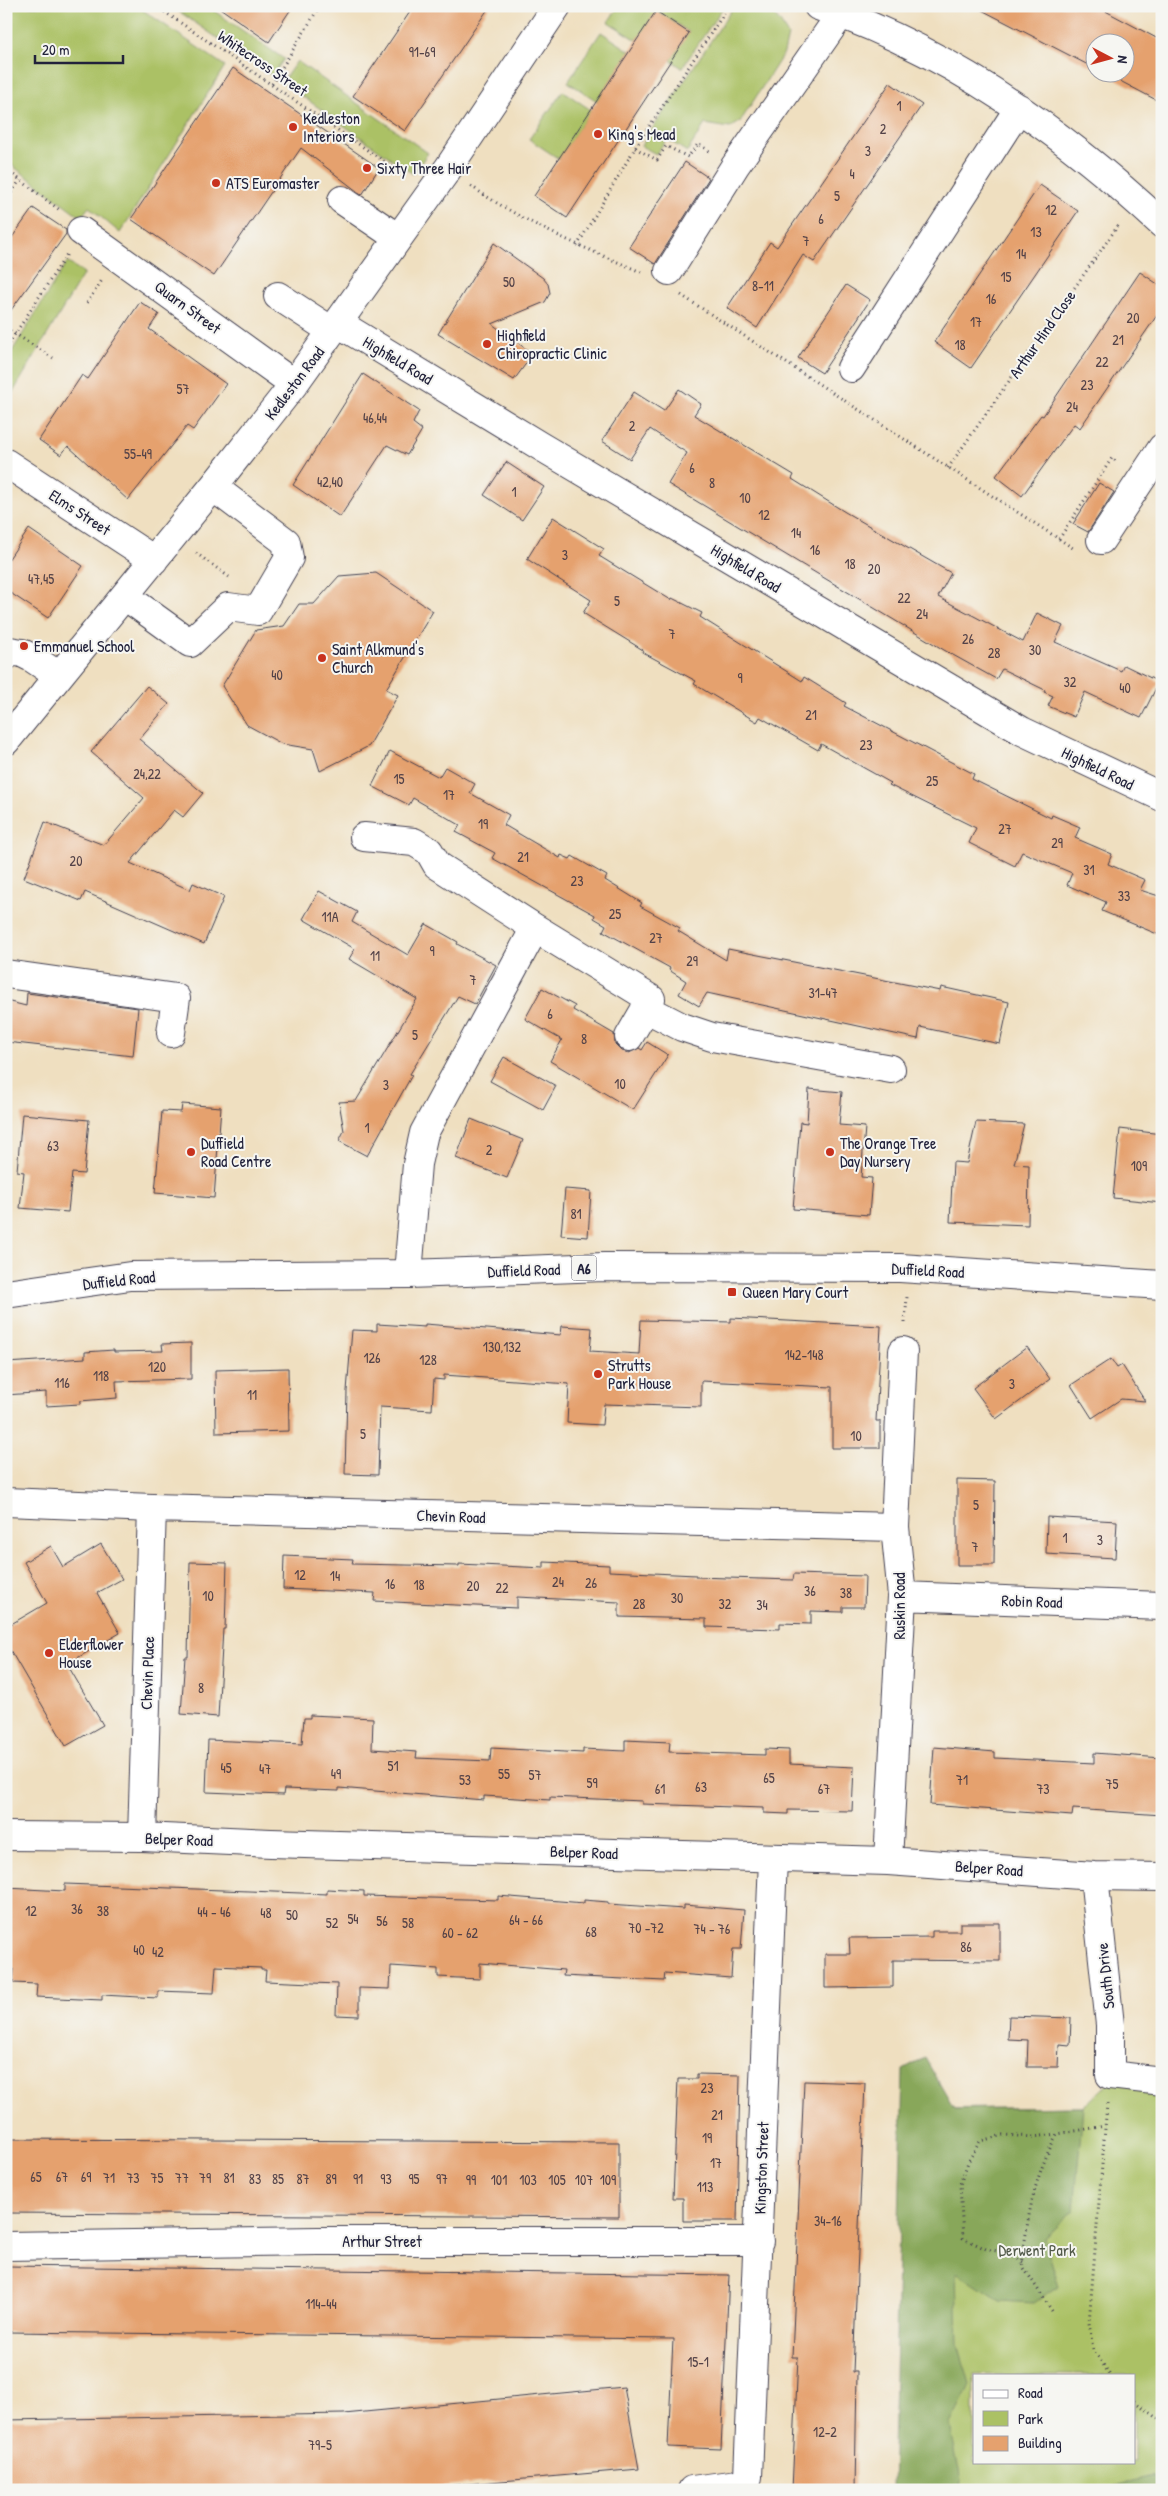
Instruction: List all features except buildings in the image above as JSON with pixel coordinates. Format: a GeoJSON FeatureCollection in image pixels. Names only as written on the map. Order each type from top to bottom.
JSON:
{"type":"FeatureCollection","features":[{"type":"Feature","properties":{"kind":"street","name":"Kedleston Road"},"geometry":{"type":"LineString","coordinates":[[6,741],[214,487],[294,384],[447,170],[557,6]]}},
{"type":"Feature","properties":{"kind":"street"},"geometry":{"type":"LineString","coordinates":[[665,280],[829,10],[934,56],[1019,108],[1082,154],[1162,224]]}},
{"type":"Feature","properties":{"kind":"street"},"geometry":{"type":"LineString","coordinates":[[851,368],[1019,108]]}},
{"type":"Feature","properties":{"kind":"street"},"geometry":{"type":"LineString","coordinates":[[342,200],[398,238]]}},
{"type":"Feature","properties":{"kind":"street","name":"Quarn Street"},"geometry":{"type":"LineString","coordinates":[[81,231],[294,384]]}},
{"type":"Feature","properties":{"kind":"street","name":"Highfield Road"},"geometry":{"type":"LineString","coordinates":[[278,296],[540,446],[1022,731],[1162,798]]}},
{"type":"Feature","properties":{"kind":"street"},"geometry":{"type":"LineString","coordinates":[[1102,540],[1162,448]]}},
{"type":"Feature","properties":{"kind":"street","name":"Elms Street"},"geometry":{"type":"LineString","coordinates":[[8,469],[154,560]]}},
{"type":"Feature","properties":{"kind":"street"},"geometry":{"type":"LineString","coordinates":[[125,596],[190,643],[228,607],[258,611],[289,558],[286,542],[214,487]]}},
{"type":"Feature","properties":{"kind":"street"},"geometry":{"type":"LineString","coordinates":[[6,656],[10,651],[22,653],[59,676]]}},
{"type":"Feature","properties":{"kind":"street"},"geometry":{"type":"LineString","coordinates":[[364,837],[414,842],[430,851],[437,865],[650,999],[629,1037]]}},
{"type":"Feature","properties":{"kind":"street"},"geometry":{"type":"LineString","coordinates":[[408,1274],[417,1164],[424,1132],[535,928]]}},
{"type":"Feature","properties":{"kind":"street"},"geometry":{"type":"LineString","coordinates":[[6,974],[176,998],[171,1033]]}},
{"type":"Feature","properties":{"kind":"street"},"geometry":{"type":"LineString","coordinates":[[645,1008],[682,1027],[712,1036],[891,1068]]}},
{"type":"Feature","properties":{"kind":"street","name":"Duffield Road"},"geometry":{"type":"LineString","coordinates":[[6,1294],[130,1276],[408,1274],[604,1267],[900,1268],[1162,1285]]}},
{"type":"Feature","properties":{"kind":"street","name":"Ruskin Road"},"geometry":{"type":"LineString","coordinates":[[888,1861],[902,1596],[895,1528],[904,1339]]}},
{"type":"Feature","properties":{"kind":"street","name":"Chevin Road"},"geometry":{"type":"LineString","coordinates":[[6,1502],[152,1508],[895,1528]]}},
{"type":"Feature","properties":{"kind":"street","name":"Chevin Place"},"geometry":{"type":"LineString","coordinates":[[142,1837],[152,1508]]}},
{"type":"Feature","properties":{"kind":"street","name":"Robin Road"},"geometry":{"type":"LineString","coordinates":[[902,1596],[1162,1606]]}},
{"type":"Feature","properties":{"kind":"street","name":"Belper Road"},"geometry":{"type":"LineString","coordinates":[[6,1836],[142,1837],[773,1859],[888,1861],[1094,1876],[1162,1877]]}},
{"type":"Feature","properties":{"kind":"street","name":"Kingston Street"},"geometry":{"type":"LineString","coordinates":[[692,2490],[738,2484],[748,2477],[773,1859]]}},
{"type":"Feature","properties":{"kind":"street","name":"South Drive"},"geometry":{"type":"LineString","coordinates":[[1094,1876],[1110,2025],[1110,2076]]}},
{"type":"Feature","properties":{"kind":"street"},"geometry":{"type":"LineString","coordinates":[[1110,2076],[1162,2081]]}},
{"type":"Feature","properties":{"kind":"street","name":"Arthur Street"},"geometry":{"type":"LineString","coordinates":[[6,2246],[328,2241],[759,2241]]}},
{"type":"Feature","properties":{"kind":"path","name":"Whitecross Street"},"geometry":{"type":"LineString","coordinates":[[156,6],[430,193]]}},
{"type":"Feature","properties":{"kind":"path"},"geometry":{"type":"LineString","coordinates":[[272,84],[318,9],[314,6]]}},
{"type":"Feature","properties":{"kind":"path"},"geometry":{"type":"LineString","coordinates":[[577,246],[635,148],[729,6]]}},
{"type":"Feature","properties":{"kind":"path"},"geometry":{"type":"LineString","coordinates":[[635,148],[657,160],[666,146],[688,157],[698,144],[735,166]]}},
{"type":"Feature","properties":{"kind":"path"},"geometry":{"type":"LineString","coordinates":[[6,169],[78,224],[81,231],[6,348]]}},
{"type":"Feature","properties":{"kind":"path"},"geometry":{"type":"LineString","coordinates":[[447,170],[496,203],[577,246],[665,280],[948,468],[1074,549]]}},
{"type":"Feature","properties":{"kind":"path"},"geometry":{"type":"LineString","coordinates":[[6,201],[20,180]]}},
{"type":"Feature","properties":{"kind":"path","name":"Arthur Hind Close"},"geometry":{"type":"LineString","coordinates":[[948,468],[1136,200]]}},
{"type":"Feature","properties":{"kind":"path"},"geometry":{"type":"LineString","coordinates":[[6,328],[53,358]]}},
{"type":"Feature","properties":{"kind":"path"},"geometry":{"type":"LineString","coordinates":[[173,537],[264,602]]}},
{"type":"Feature","properties":{"kind":"path"},"geometry":{"type":"LineString","coordinates":[[904,1339],[906,1296]]}},
{"type":"Feature","properties":{"kind":"path"},"geometry":{"type":"LineString","coordinates":[[1109,2374],[1094,2349],[1089,2323],[1110,2076]]}},
{"type":"Feature","properties":{"kind":"path"},"geometry":{"type":"LineString","coordinates":[[1052,2311],[1033,2283],[1023,2262],[1008,2252],[986,2249],[963,2238],[960,2184],[968,2162],[980,2141],[1003,2136],[1034,2137],[1105,2126]]}},
{"type":"Feature","properties":{"kind":"path"},"geometry":{"type":"LineString","coordinates":[[1023,2262],[1032,2196],[1042,2163],[1057,2134]]}},
{"type":"Feature","properties":{"kind":"path"},"geometry":{"type":"LineString","coordinates":[[1136,2402],[1162,2421]]}},
{"type":"Feature","properties":{"kind":"green space"},"geometry":{"type":"Polygon","coordinates":[[[6,6],[137,6],[225,66],[120,233],[89,207],[81,217],[6,161],[6,6]]]}},
{"type":"Feature","properties":{"kind":"green space"},"geometry":{"type":"Polygon","coordinates":[[[171,6],[207,6],[284,59],[272,76],[171,6]]]}},
{"type":"Feature","properties":{"kind":"green space"},"geometry":{"type":"Polygon","coordinates":[[[619,6],[724,6],[682,68],[671,60],[689,32],[657,11],[637,40],[608,22],[619,6]]]}},
{"type":"Feature","properties":{"kind":"green space"},"geometry":{"type":"Polygon","coordinates":[[[734,6],[767,10],[778,19],[788,35],[784,53],[740,122],[730,128],[705,124],[687,152],[667,139],[656,154],[641,146],[734,6]]]}},
{"type":"Feature","properties":{"kind":"green space"},"geometry":{"type":"Polygon","coordinates":[[[601,32],[630,51],[597,101],[568,82],[601,32]]]}},
{"type":"Feature","properties":{"kind":"green space"},"geometry":{"type":"Polygon","coordinates":[[[297,61],[428,153],[413,174],[282,82],[297,61]]]}},
{"type":"Feature","properties":{"kind":"green space"},"geometry":{"type":"Polygon","coordinates":[[[563,91],[591,110],[559,159],[529,139],[563,91]]]}},
{"type":"Feature","properties":{"kind":"green space"},"geometry":{"type":"Polygon","coordinates":[[[67,262],[84,273],[9,399],[6,397],[6,361],[67,262]]]}},
{"type":"Feature","properties":{"kind":"green space"},"geometry":{"type":"Polygon","coordinates":[[[925,2058],[954,2109],[1083,2107],[1074,2210],[1044,2238],[1059,2286],[1033,2303],[1000,2301],[956,2272],[958,2344],[970,2385],[950,2424],[961,2481],[960,2490],[892,2490],[903,2070],[925,2058]]]}},
{"type":"Feature","properties":{"kind":"green space","name":"Derwent Park"},"geometry":{"type":"Polygon","coordinates":[[[1117,2075],[1162,2077],[1162,2490],[899,2490],[920,2109],[1083,2107],[1117,2075]]]}},
{"type":"Feature","properties":{"kind":"green space"},"geometry":{"type":"Polygon","coordinates":[[[1151,2476],[1162,2485],[1162,2490],[1102,2490],[1151,2476]]]}},
{"type":"Feature","properties":{"kind":"place","name":"Kedleston Interiors"},"geometry":{"type":"Point","coordinates":[293,127]}},
{"type":"Feature","properties":{"kind":"place","name":"King's Mead"},"geometry":{"type":"Point","coordinates":[598,134]}},
{"type":"Feature","properties":{"kind":"place","name":"Sixty Three Hair"},"geometry":{"type":"Point","coordinates":[367,168]}},
{"type":"Feature","properties":{"kind":"place","name":"ATS Euromaster"},"geometry":{"type":"Point","coordinates":[216,183]}},
{"type":"Feature","properties":{"kind":"place","name":"Highfield Chiropractic Clinic"},"geometry":{"type":"Point","coordinates":[487,344]}},
{"type":"Feature","properties":{"kind":"place","name":"Emmanuel School"},"geometry":{"type":"Point","coordinates":[24,646]}},
{"type":"Feature","properties":{"kind":"place","name":"Saint Alkmund's Church"},"geometry":{"type":"Point","coordinates":[322,658]}},
{"type":"Feature","properties":{"kind":"place","name":"Duffield Road Centre"},"geometry":{"type":"Point","coordinates":[191,1152]}},
{"type":"Feature","properties":{"kind":"place","name":"The Orange Tree Day Nursery"},"geometry":{"type":"Point","coordinates":[830,1152]}},
{"type":"Feature","properties":{"kind":"place","name":"Queen Mary Court"},"geometry":{"type":"Point","coordinates":[732,1292]}},
{"type":"Feature","properties":{"kind":"place","name":"Strutts Park House"},"geometry":{"type":"Point","coordinates":[598,1374]}},
{"type":"Feature","properties":{"kind":"place","name":"Elderflower House"},"geometry":{"type":"Point","coordinates":[49,1653]}}]}
